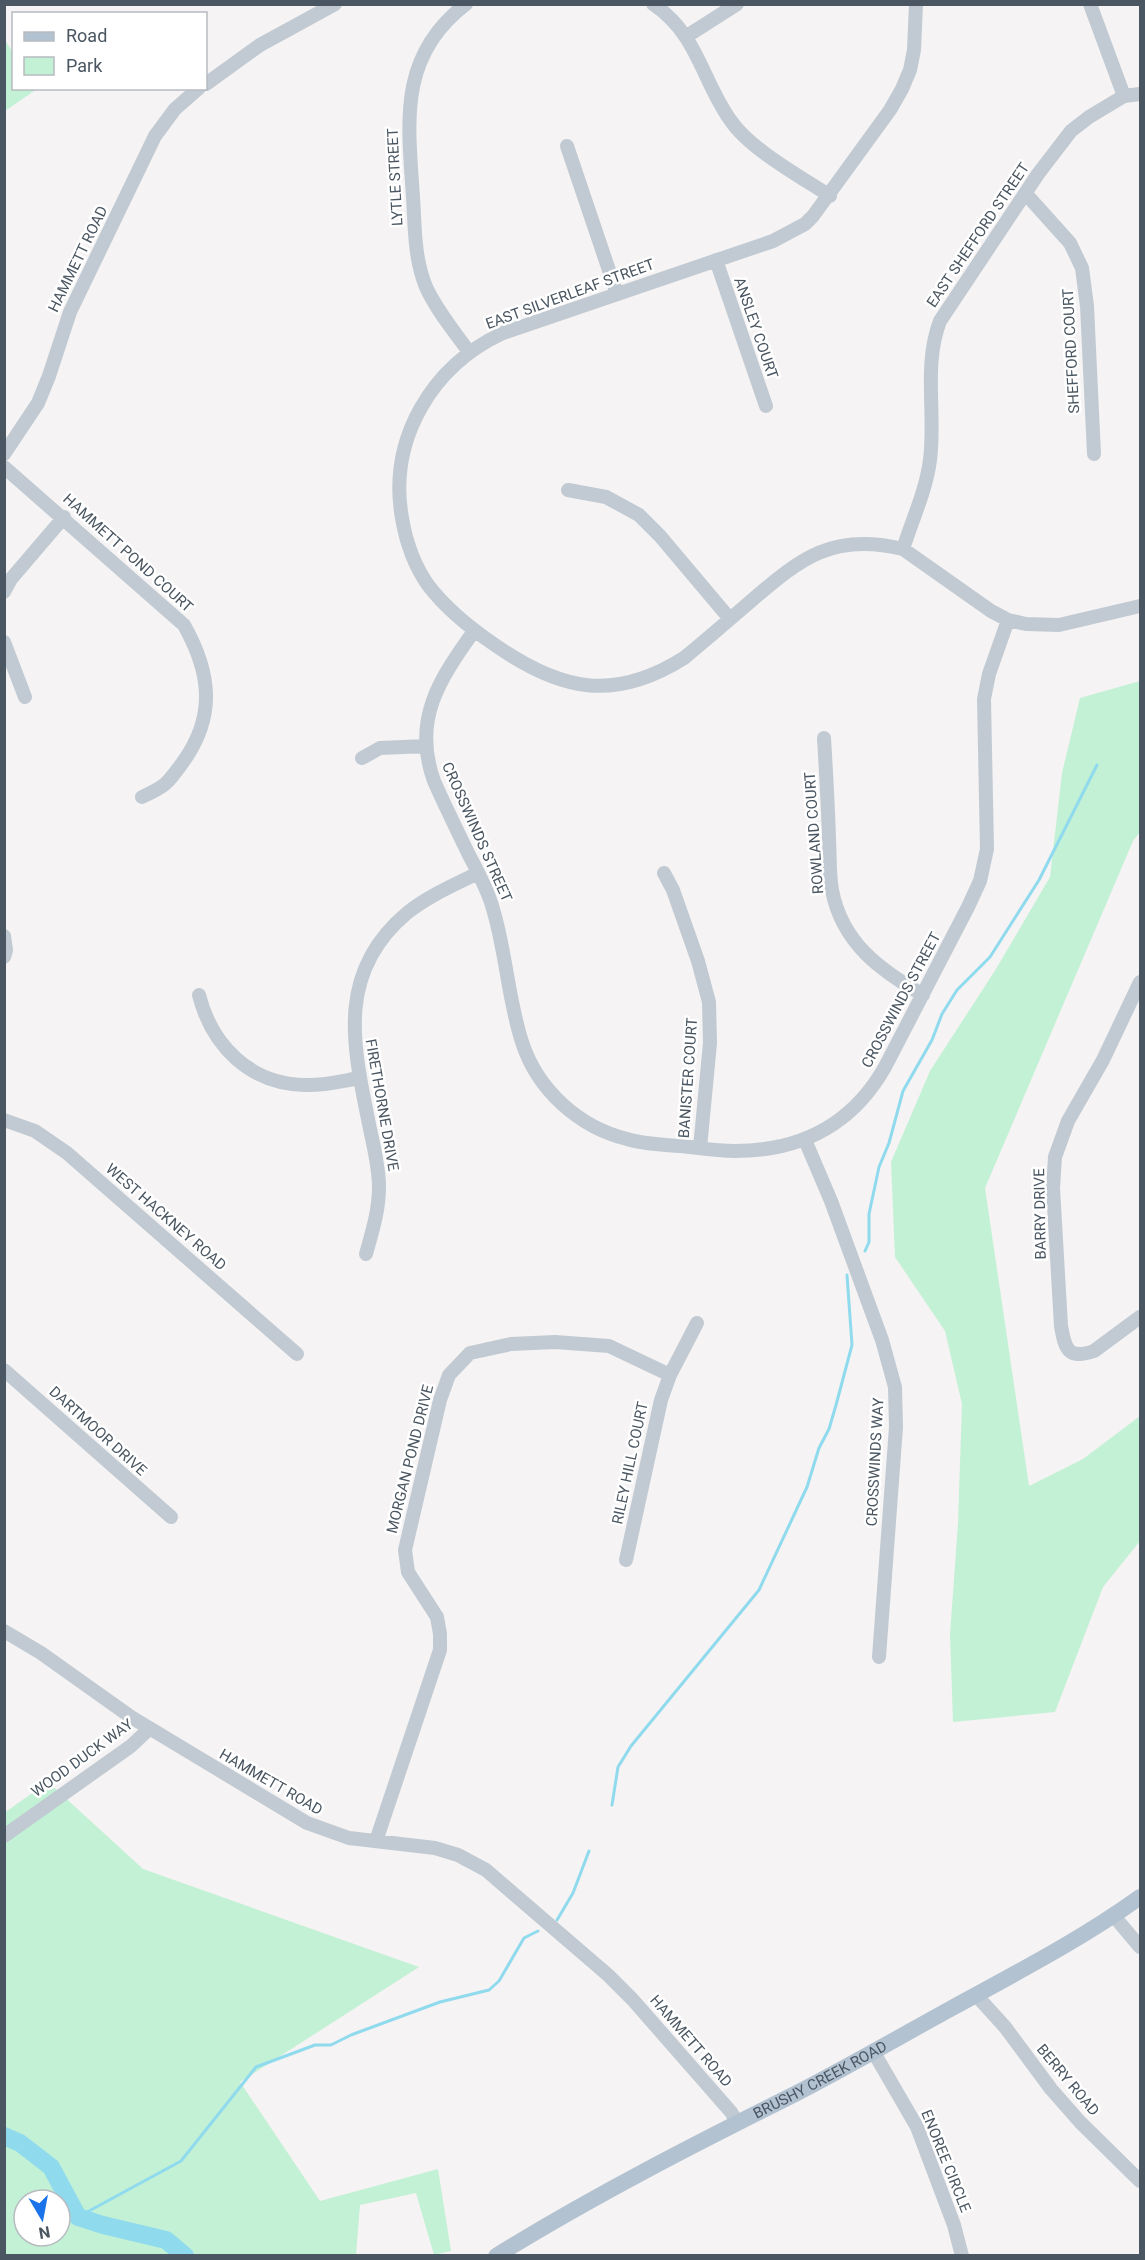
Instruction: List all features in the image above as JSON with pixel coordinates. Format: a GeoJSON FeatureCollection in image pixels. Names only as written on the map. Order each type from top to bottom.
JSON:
{"type":"FeatureCollection","features":[{"type":"Feature","properties":{"kind":"main road","name":"BRUSHY CREEK ROAD"},"geometry":{"type":"LineString","coordinates":[[496,2256],[546,2225],[976,1995],[1140,1897]]}},
{"type":"Feature","properties":{"kind":"street"},"geometry":{"type":"LineString","coordinates":[[207,83],[255,48],[335,4]]}},
{"type":"Feature","properties":{"kind":"street","name":"LYTLE STREET"},"geometry":{"type":"LineString","coordinates":[[466,4],[442,27],[423,55],[411,88],[409,125],[418,262],[433,300],[469,352]]}},
{"type":"Feature","properties":{"kind":"street"},"geometry":{"type":"LineString","coordinates":[[653,4],[673,20],[687,36],[723,108],[738,131],[830,196]]}},
{"type":"Feature","properties":{"kind":"street"},"geometry":{"type":"LineString","coordinates":[[687,36],[737,4]]}},
{"type":"Feature","properties":{"kind":"street","name":"EAST SILVERLEAF STREET"},"geometry":{"type":"LineString","coordinates":[[903,549],[886,545],[853,544],[818,552],[790,568],[684,658],[664,670],[637,681],[606,686],[575,684],[543,674],[518,661],[474,631],[445,606],[418,568],[404,530],[399,488],[404,448],[419,410],[441,378],[469,352],[503,333],[774,240],[794,230],[813,216],[830,196],[902,89],[910,70],[914,50],[916,4]]}},
{"type":"Feature","properties":{"kind":"street"},"geometry":{"type":"LineString","coordinates":[[1090,4],[1124,96]]}},
{"type":"Feature","properties":{"kind":"street","name":"HAMMETT ROAD"},"geometry":{"type":"LineString","coordinates":[[4,454],[38,403],[70,312],[155,136],[175,109],[197,90]]}},
{"type":"Feature","properties":{"kind":"street","name":"EAST SHEFFORD STREET"},"geometry":{"type":"LineString","coordinates":[[903,549],[922,493],[930,460],[931,361],[936,332],[949,304],[1071,130],[1124,96],[1140,94]]}},
{"type":"Feature","properties":{"kind":"street"},"geometry":{"type":"LineString","coordinates":[[567,146],[617,294]]}},
{"type":"Feature","properties":{"kind":"street","name":"SHEFFORD COURT"},"geometry":{"type":"LineString","coordinates":[[1026,194],[1070,243],[1082,268],[1087,306],[1094,454]]}},
{"type":"Feature","properties":{"kind":"street","name":"ANSLEY COURT"},"geometry":{"type":"LineString","coordinates":[[716,260],[766,405]]}},
{"type":"Feature","properties":{"kind":"street","name":"HAMMETT POND COURT"},"geometry":{"type":"LineString","coordinates":[[4,466],[184,625],[195,645],[204,669],[207,699],[203,727],[190,752],[165,787],[142,797]]}},
{"type":"Feature","properties":{"kind":"street"},"geometry":{"type":"LineString","coordinates":[[568,490],[606,497],[639,515],[660,536],[730,620]]}},
{"type":"Feature","properties":{"kind":"street"},"geometry":{"type":"LineString","coordinates":[[4,592],[11,579],[64,517]]}},
{"type":"Feature","properties":{"kind":"street"},"geometry":{"type":"LineString","coordinates":[[903,549],[991,611],[1008,620],[1026,624],[1059,625],[1140,606]]}},
{"type":"Feature","properties":{"kind":"street","name":"CROSSWINDS STREET"},"geometry":{"type":"LineString","coordinates":[[474,631],[440,682],[433,697],[426,720],[426,746],[434,781],[488,894],[497,922],[522,1041],[532,1066],[547,1088],[576,1116],[609,1134],[644,1143],[752,1151],[805,1140],[835,1122],[871,1089],[885,1067],[968,908],[985,866],[988,825],[984,699],[989,674],[1008,620]]}},
{"type":"Feature","properties":{"kind":"street"},"geometry":{"type":"LineString","coordinates":[[4,642],[25,697]]}},
{"type":"Feature","properties":{"kind":"street","name":"ROWLAND COURT"},"geometry":{"type":"LineString","coordinates":[[824,738],[831,879],[839,913],[852,938],[869,958],[889,976],[923,995]]}},
{"type":"Feature","properties":{"kind":"street"},"geometry":{"type":"LineString","coordinates":[[362,758],[381,748],[426,746]]}},
{"type":"Feature","properties":{"kind":"street","name":"FIRETHORNE DRIVE"},"geometry":{"type":"LineString","coordinates":[[366,1254],[374,1224],[379,1188],[354,1037],[355,1009],[363,978],[375,949],[390,929],[409,911],[432,896],[478,873]]}},
{"type":"Feature","properties":{"kind":"street","name":"BANISTER COURT"},"geometry":{"type":"LineString","coordinates":[[664,873],[673,890],[698,961],[709,1002],[710,1043],[700,1148]]}},
{"type":"Feature","properties":{"kind":"street"},"geometry":{"type":"LineString","coordinates":[[4,936],[6,950],[4,957]]}},
{"type":"Feature","properties":{"kind":"street","name":"BARRY DRIVE"},"geometry":{"type":"LineString","coordinates":[[1140,982],[1103,1060],[1068,1121],[1059,1144],[1053,1174],[1061,1326],[1064,1344],[1072,1353],[1086,1354],[1140,1317]]}},
{"type":"Feature","properties":{"kind":"street"},"geometry":{"type":"LineString","coordinates":[[200,995],[205,1017],[219,1041],[233,1057],[256,1072],[279,1081],[304,1085],[360,1078]]}},
{"type":"Feature","properties":{"kind":"street","name":"WEST HACKNEY ROAD"},"geometry":{"type":"LineString","coordinates":[[4,1120],[35,1131],[66,1152],[297,1354]]}},
{"type":"Feature","properties":{"kind":"street","name":"CROSSWINDS WAY"},"geometry":{"type":"LineString","coordinates":[[805,1140],[831,1201],[882,1340],[895,1387],[896,1427],[879,1657]]}},
{"type":"Feature","properties":{"kind":"street","name":"RILEY HILL COURT"},"geometry":{"type":"LineString","coordinates":[[626,1560],[661,1400],[670,1375],[697,1323]]}},
{"type":"Feature","properties":{"kind":"street","name":"MORGAN POND DRIVE"},"geometry":{"type":"LineString","coordinates":[[376,1840],[440,1650],[437,1617],[408,1572],[405,1550],[440,1400],[449,1375],[470,1353],[511,1344],[555,1342],[609,1346],[670,1375]]}},
{"type":"Feature","properties":{"kind":"street","name":"DARTMOOR DRIVE"},"geometry":{"type":"LineString","coordinates":[[4,1370],[171,1517]]}},
{"type":"Feature","properties":{"kind":"street","name":"HAMMETT ROAD"},"geometry":{"type":"LineString","coordinates":[[4,1632],[41,1653],[149,1729],[307,1823],[349,1838],[413,1844],[445,1850],[476,1864],[496,1878],[608,1975],[633,2000],[737,2122]]}},
{"type":"Feature","properties":{"kind":"street","name":"WOOD DUCK WAY"},"geometry":{"type":"LineString","coordinates":[[4,1836],[130,1746],[149,1729]]}},
{"type":"Feature","properties":{"kind":"street"},"geometry":{"type":"LineString","coordinates":[[1113,1915],[1140,1947]]}},
{"type":"Feature","properties":{"kind":"street","name":"BERRY ROAD"},"geometry":{"type":"LineString","coordinates":[[976,1995],[1005,2027],[1058,2098],[1140,2181]]}},
{"type":"Feature","properties":{"kind":"street","name":"ENOREE CIRCLE"},"geometry":{"type":"LineString","coordinates":[[873,2051],[917,2127],[954,2225],[962,2256]]}},
{"type":"Feature","properties":{"kind":"green space"},"geometry":{"type":"Polygon","coordinates":[[[5,40],[12,51],[12,90],[36,90],[5,111],[5,40]]]}},
{"type":"Feature","properties":{"kind":"green space"},"geometry":{"type":"Polygon","coordinates":[[[1140,681],[1140,832],[1133,841],[985,1188],[1029,1486],[1083,1459],[1140,1416],[1140,1541],[1103,1587],[1055,1712],[953,1722],[950,1635],[958,1523],[962,1404],[945,1331],[895,1257],[891,1162],[930,1071],[996,969],[1050,877],[1062,773],[1080,698],[1140,681]]]}},
{"type":"Feature","properties":{"kind":"green space"},"geometry":{"type":"Polygon","coordinates":[[[48,1782],[143,1869],[419,1967],[240,2082],[320,2201],[438,2169],[451,2251],[434,2255],[416,2193],[360,2205],[356,2255],[5,2255],[4,1813],[48,1782]]]}},
{"type":"Feature","properties":{"kind":"waterway"},"geometry":{"type":"LineString","coordinates":[[865,1251],[869,1242],[869,1214],[879,1167],[889,1143],[903,1091],[932,1040],[942,1014],[957,990],[990,957],[1039,880],[1097,765]]}},
{"type":"Feature","properties":{"kind":"waterway"},"geometry":{"type":"LineString","coordinates":[[612,1805],[618,1767],[631,1746],[759,1590],[807,1487],[819,1448],[829,1429],[852,1345],[847,1275]]}},
{"type":"Feature","properties":{"kind":"waterway"},"geometry":{"type":"LineString","coordinates":[[557,1920],[573,1893],[589,1851]]}},
{"type":"Feature","properties":{"kind":"waterway"},"geometry":{"type":"LineString","coordinates":[[78,2217],[181,2161],[256,2067],[315,2045],[331,2045],[351,2035],[440,2002],[489,1990],[499,1981],[524,1938],[538,1931]]}},
{"type":"Feature","properties":{"kind":"waterway"},"geometry":{"type":"LineString","coordinates":[[4,2136],[20,2143],[51,2167],[78,2217],[166,2240],[185,2256]]}}]}
